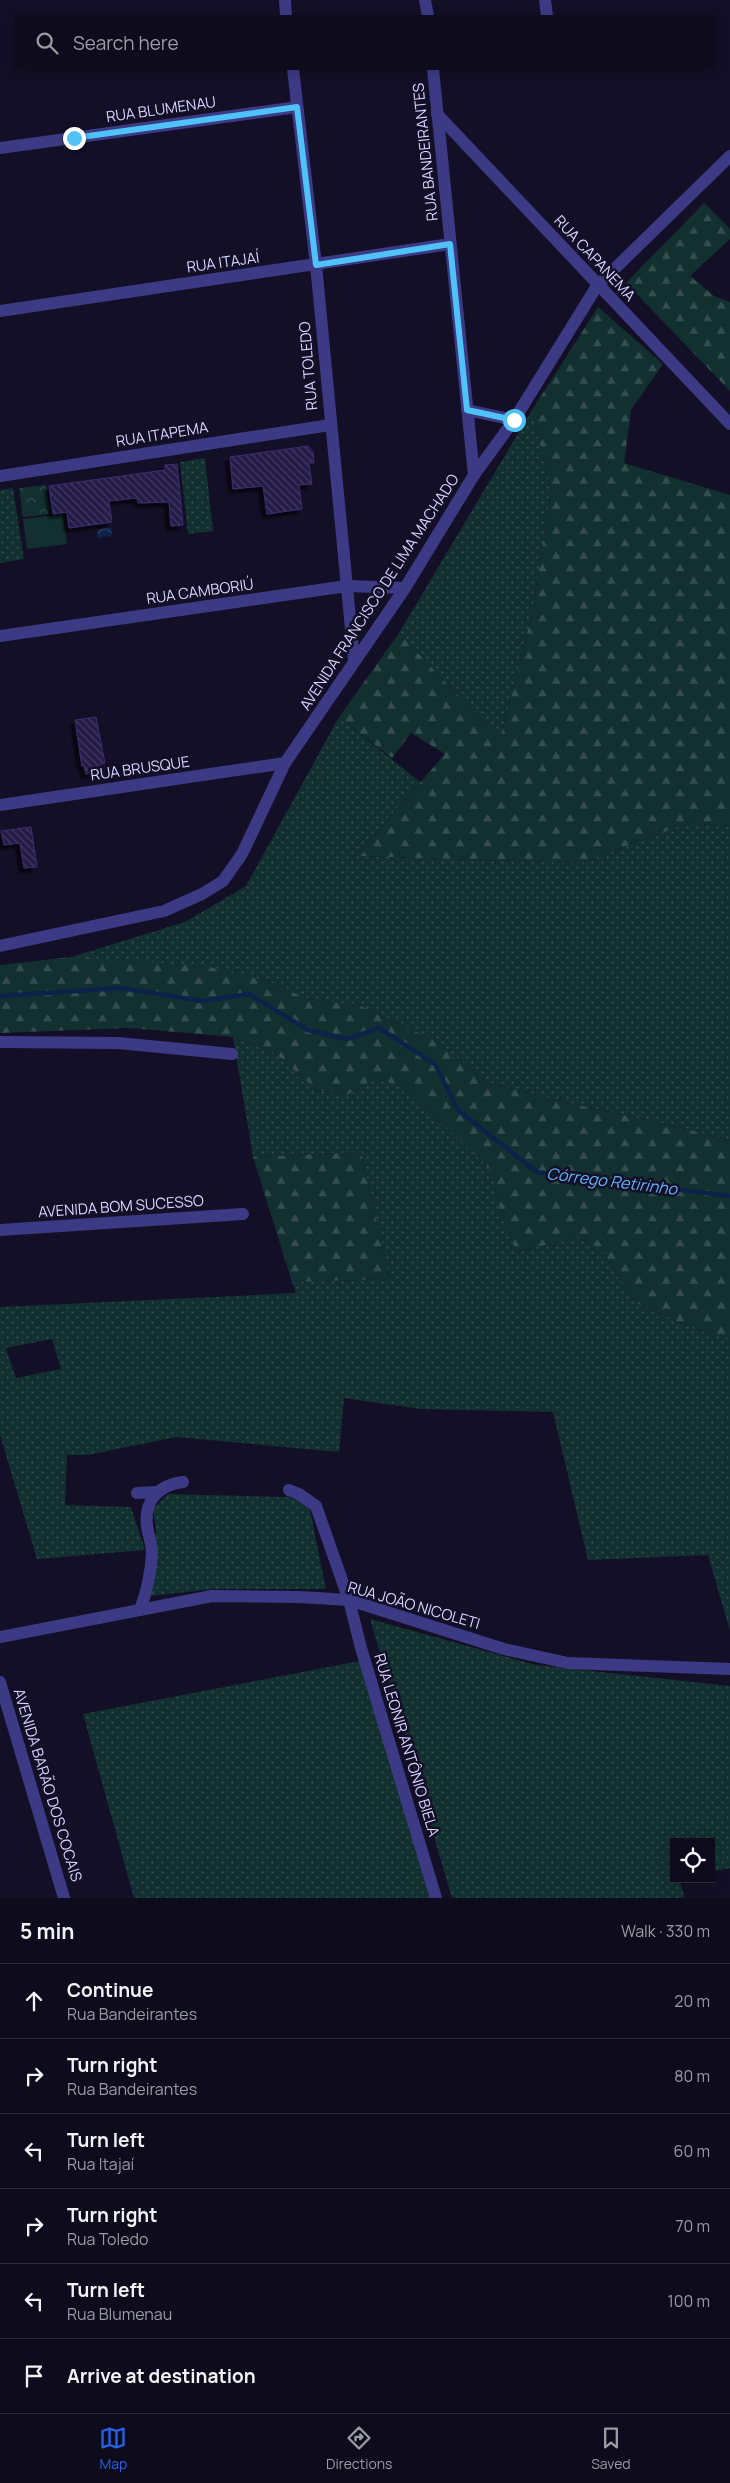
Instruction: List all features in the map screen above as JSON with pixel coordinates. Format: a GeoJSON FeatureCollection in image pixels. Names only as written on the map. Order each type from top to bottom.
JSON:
{"type":"FeatureCollection","features":[{"type":"Feature","properties":{"kind":"street"},"geometry":{"type":"LineString","coordinates":[[284,0],[286,15]]}},
{"type":"Feature","properties":{"kind":"street"},"geometry":{"type":"LineString","coordinates":[[425,0],[428,15]]}},
{"type":"Feature","properties":{"kind":"street"},"geometry":{"type":"LineString","coordinates":[[545,0],[546,15]]}},
{"type":"Feature","properties":{"kind":"street","name":"RUA TOLEDO"},"geometry":{"type":"LineString","coordinates":[[293,70],[316,265],[354,660]]}},
{"type":"Feature","properties":{"kind":"street","name":"RUA BANDEIRANTES"},"geometry":{"type":"LineString","coordinates":[[433,70],[474,475]]}},
{"type":"Feature","properties":{"kind":"street","name":"RUA BLUMENAU"},"geometry":{"type":"LineString","coordinates":[[0,148],[297,107]]}},
{"type":"Feature","properties":{"kind":"street","name":"RUA CAPANEMA"},"geometry":{"type":"LineString","coordinates":[[437,114],[597,286],[730,424]]}},
{"type":"Feature","properties":{"kind":"street","name":"AVENIDA FRANCISCO DE LIMA MACHADO"},"geometry":{"type":"LineString","coordinates":[[0,946],[164,911],[202,894],[222,880],[242,854],[285,763],[405,588],[474,475],[514,420],[597,286],[730,156]]}},
{"type":"Feature","properties":{"kind":"street","name":"RUA ITAJAÍ"},"geometry":{"type":"LineString","coordinates":[[0,311],[450,244]]}},
{"type":"Feature","properties":{"kind":"street"},"geometry":{"type":"LineString","coordinates":[[467,410],[514,420]]}},
{"type":"Feature","properties":{"kind":"street","name":"RUA ITAPEMA"},"geometry":{"type":"LineString","coordinates":[[0,476],[330,425]]}},
{"type":"Feature","properties":{"kind":"street","name":"RUA CAMBORIÚ"},"geometry":{"type":"LineString","coordinates":[[0,636],[347,586],[405,588]]}},
{"type":"Feature","properties":{"kind":"street","name":"RUA BRUSQUE"},"geometry":{"type":"LineString","coordinates":[[0,804],[285,763]]}},
{"type":"Feature","properties":{"kind":"street"},"geometry":{"type":"LineString","coordinates":[[0,1042],[118,1044],[232,1054]]}},
{"type":"Feature","properties":{"kind":"street","name":"AVENIDA BOM SUCESSO"},"geometry":{"type":"LineString","coordinates":[[0,1230],[243,1214]]}},
{"type":"Feature","properties":{"kind":"street"},"geometry":{"type":"LineString","coordinates":[[140,1610],[147,1589],[152,1551],[146,1510],[156,1492],[163,1487],[183,1482]]}},
{"type":"Feature","properties":{"kind":"street","name":"RUA LEONIR ANTÔNIO BIELA"},"geometry":{"type":"LineString","coordinates":[[289,1490],[299,1494],[316,1506],[349,1600],[361,1648],[436,1898]]}},
{"type":"Feature","properties":{"kind":"street"},"geometry":{"type":"LineString","coordinates":[[137,1493],[156,1492]]}},
{"type":"Feature","properties":{"kind":"street","name":"RUA JOÃO NICOLETI"},"geometry":{"type":"LineString","coordinates":[[0,1637],[212,1596],[299,1597],[349,1600],[504,1649],[568,1663],[695,1666],[730,1669]]}},
{"type":"Feature","properties":{"kind":"street","name":"AVENIDA BARÃO DOS COCAIS"},"geometry":{"type":"LineString","coordinates":[[0,1682],[64,1898]]}},
{"type":"Feature","properties":{"kind":"green space"},"geometry":{"type":"Polygon","coordinates":[[[704,203],[730,229],[730,239],[690,276],[714,296],[730,302],[730,391],[626,283],[704,203]]]}},
{"type":"Feature","properties":{"kind":"green space"},"geometry":{"type":"Polygon","coordinates":[[[598,307],[663,364],[631,410],[624,463],[730,495],[730,827],[688,823],[581,863],[356,856],[445,754],[411,733],[392,758],[339,717],[399,633],[500,740],[532,614],[551,491],[532,410],[598,307]]]}},
{"type":"Feature","properties":{"kind":"green space"},"geometry":{"type":"Polygon","coordinates":[[[532,410],[551,491],[532,614],[500,740],[399,633],[532,410]]]}},
{"type":"Feature","properties":{"kind":"green space"},"geometry":{"type":"Polygon","coordinates":[[[205,458],[213,531],[188,534],[180,462],[205,458]]]}},
{"type":"Feature","properties":{"kind":"green space"},"geometry":{"type":"Polygon","coordinates":[[[46,485],[50,514],[23,517],[19,488],[46,485]]]}},
{"type":"Feature","properties":{"kind":"green space"},"geometry":{"type":"Polygon","coordinates":[[[13,488],[24,559],[0,563],[0,490],[13,488]]]}},
{"type":"Feature","properties":{"kind":"green space"},"geometry":{"type":"Polygon","coordinates":[[[63,514],[67,544],[27,549],[23,519],[63,514]]]}},
{"type":"Feature","properties":{"kind":"green space"},"geometry":{"type":"Polygon","coordinates":[[[339,717],[420,782],[356,856],[581,863],[688,823],[730,827],[730,1141],[687,1129],[551,1099],[486,1082],[438,1042],[361,1006],[308,999],[268,981],[71,957],[185,922],[246,886],[339,717]]]}},
{"type":"Feature","properties":{"kind":"green space"},"geometry":{"type":"Polygon","coordinates":[[[71,957],[205,966],[268,981],[308,999],[361,1006],[438,1042],[486,1082],[551,1099],[687,1129],[730,1141],[730,1338],[692,1328],[636,1303],[601,1250],[579,1237],[516,1252],[498,1203],[492,1171],[404,1086],[375,1079],[347,1095],[317,1090],[275,1053],[233,1037],[129,1028],[0,1033],[0,965],[71,957]]]}},
{"type":"Feature","properties":{"kind":"green space"},"geometry":{"type":"Polygon","coordinates":[[[233,1037],[275,1053],[317,1090],[347,1095],[375,1079],[404,1086],[492,1171],[498,1203],[516,1252],[579,1237],[601,1250],[636,1303],[692,1328],[730,1338],[730,1631],[708,1555],[588,1560],[553,1412],[421,1409],[344,1398],[339,1452],[176,1437],[88,1455],[67,1455],[65,1505],[131,1507],[145,1550],[37,1559],[0,1435],[0,1307],[296,1293],[292,1282],[390,1279],[361,1152],[253,1157],[233,1037]],[[52,1339],[6,1348],[16,1378],[61,1369],[52,1339]]]}},
{"type":"Feature","properties":{"kind":"green space"},"geometry":{"type":"Polygon","coordinates":[[[361,1152],[390,1279],[292,1282],[253,1157],[361,1152]]]}},
{"type":"Feature","properties":{"kind":"green space"},"geometry":{"type":"Polygon","coordinates":[[[168,1494],[287,1497],[298,1500],[310,1510],[326,1589],[213,1589],[150,1596],[156,1530],[153,1509],[168,1494]]]}},
{"type":"Feature","properties":{"kind":"green space"},"geometry":{"type":"Polygon","coordinates":[[[370,1619],[536,1665],[730,1686],[730,1868],[715,1871],[715,1838],[670,1838],[670,1883],[680,1883],[685,1898],[452,1898],[370,1619]]]}},
{"type":"Feature","properties":{"kind":"green space"},"geometry":{"type":"Polygon","coordinates":[[[360,1661],[431,1898],[134,1898],[83,1714],[360,1661]]]}},
{"type":"Feature","properties":{"kind":"water"},"geometry":{"type":"Polygon","coordinates":[[[111,527],[112,536],[98,538],[97,530],[111,527]]]}},
{"type":"Feature","properties":{"kind":"building"},"geometry":{"type":"Polygon","coordinates":[[[308,446],[313,452],[314,463],[309,463],[312,484],[299,485],[302,509],[267,514],[263,486],[233,489],[230,457],[308,446]]]}},
{"type":"Feature","properties":{"kind":"building"},"geometry":{"type":"Polygon","coordinates":[[[177,464],[183,525],[171,526],[169,502],[138,503],[137,498],[109,501],[112,522],[69,528],[67,512],[53,514],[49,486],[165,470],[165,465],[177,464]]]}},
{"type":"Feature","properties":{"kind":"building"},"geometry":{"type":"Polygon","coordinates":[[[96,717],[105,763],[101,764],[102,772],[86,774],[84,766],[82,766],[75,720],[96,717]]]}},
{"type":"Feature","properties":{"kind":"building"},"geometry":{"type":"Polygon","coordinates":[[[31,827],[37,867],[24,868],[20,843],[4,845],[1,831],[31,827]]]}},
{"type":"Feature","properties":{"kind":"waterway","name":"Córrego Retirinho"},"geometry":{"type":"LineString","coordinates":[[0,996],[121,988],[202,1001],[249,994],[308,1030],[347,1039],[379,1028],[435,1064],[458,1110],[537,1172],[730,1196]]}},
{"type":"Feature","properties":{"kind":"route"},"geometry":{"type":"LineString","coordinates":[[74,138],[297,107],[316,265],[450,244],[467,410],[514,420]]}}]}
